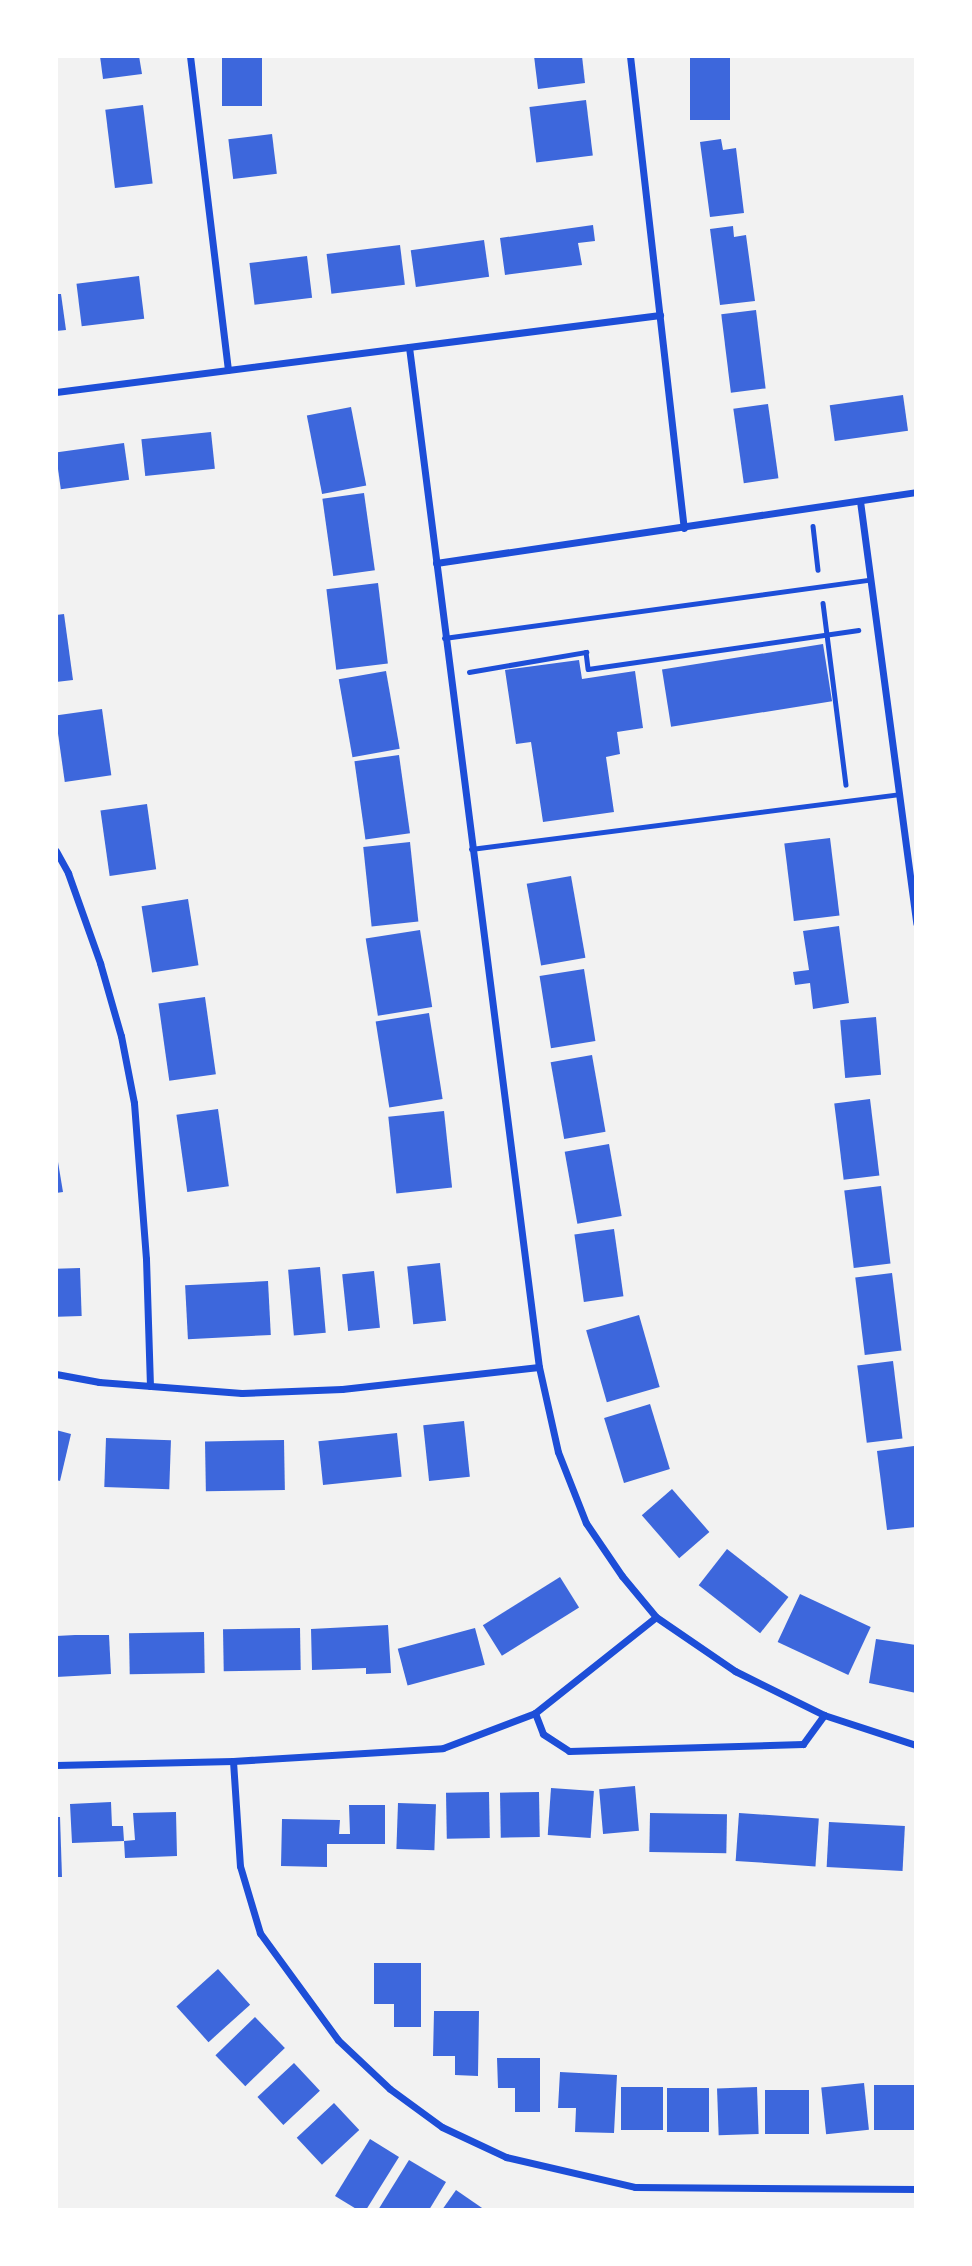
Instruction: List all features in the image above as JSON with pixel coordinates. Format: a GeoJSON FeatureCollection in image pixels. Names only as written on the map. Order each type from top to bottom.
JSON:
{"type":"FeatureCollection","features":[{"type":"Feature","properties":{"kind":"street"},"geometry":{"type":"LineString","coordinates":[[190,56],[228,370]]}},
{"type":"Feature","properties":{"kind":"street"},"geometry":{"type":"LineString","coordinates":[[630,56],[684,528]]}},
{"type":"Feature","properties":{"kind":"street"},"geometry":{"type":"LineString","coordinates":[[56,392],[660,316]]}},
{"type":"Feature","properties":{"kind":"street"},"geometry":{"type":"LineString","coordinates":[[409,347],[539,1367],[558,1452],[586,1523],[622,1576],[656,1617],[735,1671],[824,1715],[916,1745]]}},
{"type":"Feature","properties":{"kind":"street"},"geometry":{"type":"LineString","coordinates":[[436,563],[916,492]]}},
{"type":"Feature","properties":{"kind":"street"},"geometry":{"type":"LineString","coordinates":[[860,500],[916,923]]}},
{"type":"Feature","properties":{"kind":"street"},"geometry":{"type":"LineString","coordinates":[[56,851],[68,873],[100,962],[121,1036],[134,1103],[146,1259],[150,1386]]}},
{"type":"Feature","properties":{"kind":"street"},"geometry":{"type":"LineString","coordinates":[[56,1374],[99,1382],[242,1393],[342,1389],[539,1367]]}},
{"type":"Feature","properties":{"kind":"street"},"geometry":{"type":"LineString","coordinates":[[56,1765],[233,1761],[443,1748],[535,1713],[656,1617]]}},
{"type":"Feature","properties":{"kind":"street"},"geometry":{"type":"LineString","coordinates":[[535,1713],[543,1734],[569,1751],[803,1744],[824,1715]]}},
{"type":"Feature","properties":{"kind":"street"},"geometry":{"type":"LineString","coordinates":[[233,1761],[240,1866],[260,1933],[338,2040],[390,2089],[442,2127],[506,2157],[635,2187],[916,2189]]}},
{"type":"Feature","properties":{"kind":"lane"},"geometry":{"type":"LineString","coordinates":[[444,638],[870,580]]}},
{"type":"Feature","properties":{"kind":"lane"},"geometry":{"type":"LineString","coordinates":[[471,849],[899,794]]}},
{"type":"Feature","properties":{"kind":"path"},"geometry":{"type":"LineString","coordinates":[[811,508],[848,801]]}},
{"type":"Feature","properties":{"kind":"path"},"geometry":{"type":"LineString","coordinates":[[450,675],[586,652],[588,668],[877,628]]}},
{"type":"Feature","properties":{"kind":"building"},"geometry":{"type":"Polygon","coordinates":[[[100,56],[139,56],[142,74],[103,79],[100,56]]]}},
{"type":"Feature","properties":{"kind":"building"},"geometry":{"type":"Polygon","coordinates":[[[222,56],[262,56],[262,106],[222,106],[222,56]]]}},
{"type":"Feature","properties":{"kind":"building"},"geometry":{"type":"Polygon","coordinates":[[[534,56],[582,56],[585,83],[538,89],[534,56]]]}},
{"type":"Feature","properties":{"kind":"building"},"geometry":{"type":"Polygon","coordinates":[[[690,56],[730,56],[730,120],[690,120],[690,56]]]}},
{"type":"Feature","properties":{"kind":"building"},"geometry":{"type":"Polygon","coordinates":[[[586,100],[593,156],[536,163],[529,107],[586,100]]]}},
{"type":"Feature","properties":{"kind":"building"},"geometry":{"type":"Polygon","coordinates":[[[143,105],[153,183],[115,188],[105,110],[143,105]]]}},
{"type":"Feature","properties":{"kind":"building"},"geometry":{"type":"Polygon","coordinates":[[[272,134],[277,174],[233,179],[228,139],[272,134]]]}},
{"type":"Feature","properties":{"kind":"building"},"geometry":{"type":"Polygon","coordinates":[[[721,139],[723,150],[736,148],[744,213],[710,217],[700,142],[721,139]]]}},
{"type":"Feature","properties":{"kind":"building"},"geometry":{"type":"Polygon","coordinates":[[[593,225],[595,241],[578,243],[582,265],[505,275],[500,238],[593,225]]]}},
{"type":"Feature","properties":{"kind":"building"},"geometry":{"type":"Polygon","coordinates":[[[733,226],[734,237],[746,235],[755,301],[720,305],[710,229],[733,226]]]}},
{"type":"Feature","properties":{"kind":"building"},"geometry":{"type":"Polygon","coordinates":[[[484,240],[489,277],[416,287],[411,250],[484,240]]]}},
{"type":"Feature","properties":{"kind":"building"},"geometry":{"type":"Polygon","coordinates":[[[400,245],[405,285],[331,294],[327,254],[400,245]]]}},
{"type":"Feature","properties":{"kind":"building"},"geometry":{"type":"Polygon","coordinates":[[[307,256],[312,298],[255,305],[249,263],[307,256]]]}},
{"type":"Feature","properties":{"kind":"building"},"geometry":{"type":"Polygon","coordinates":[[[139,276],[144,319],[82,326],[76,284],[139,276]]]}},
{"type":"Feature","properties":{"kind":"building"},"geometry":{"type":"Polygon","coordinates":[[[56,294],[61,294],[66,330],[56,331],[56,294]]]}},
{"type":"Feature","properties":{"kind":"building"},"geometry":{"type":"Polygon","coordinates":[[[756,310],[766,388],[731,393],[721,314],[756,310]]]}},
{"type":"Feature","properties":{"kind":"building"},"geometry":{"type":"Polygon","coordinates":[[[903,395],[908,431],[835,441],[830,405],[903,395]]]}},
{"type":"Feature","properties":{"kind":"building"},"geometry":{"type":"Polygon","coordinates":[[[768,404],[778,478],[744,483],[733,409],[768,404]]]}},
{"type":"Feature","properties":{"kind":"building"},"geometry":{"type":"Polygon","coordinates":[[[351,407],[366,486],[322,494],[307,416],[351,407]]]}},
{"type":"Feature","properties":{"kind":"building"},"geometry":{"type":"Polygon","coordinates":[[[211,432],[215,469],[145,476],[141,439],[211,432]]]}},
{"type":"Feature","properties":{"kind":"building"},"geometry":{"type":"Polygon","coordinates":[[[124,443],[129,480],[61,489],[56,453],[124,443]]]}},
{"type":"Feature","properties":{"kind":"building"},"geometry":{"type":"Polygon","coordinates":[[[364,493],[375,570],[333,576],[322,499],[364,493]]]}},
{"type":"Feature","properties":{"kind":"building"},"geometry":{"type":"Polygon","coordinates":[[[378,583],[388,663],[336,670],[326,589],[378,583]]]}},
{"type":"Feature","properties":{"kind":"building"},"geometry":{"type":"Polygon","coordinates":[[[64,614],[73,680],[56,682],[56,615],[64,614]]]}},
{"type":"Feature","properties":{"kind":"building"},"geometry":{"type":"Polygon","coordinates":[[[823,644],[832,701],[671,727],[662,669],[823,644]]]}},
{"type":"Feature","properties":{"kind":"building"},"geometry":{"type":"Polygon","coordinates":[[[579,660],[582,679],[635,671],[643,728],[617,732],[620,754],[606,757],[614,812],[543,822],[531,742],[516,744],[505,670],[579,660]]]}},
{"type":"Feature","properties":{"kind":"building"},"geometry":{"type":"Polygon","coordinates":[[[386,671],[400,749],[352,757],[339,679],[386,671]]]}},
{"type":"Feature","properties":{"kind":"building"},"geometry":{"type":"Polygon","coordinates":[[[102,709],[111,775],[65,782],[56,715],[102,709]]]}},
{"type":"Feature","properties":{"kind":"building"},"geometry":{"type":"Polygon","coordinates":[[[399,755],[410,833],[365,839],[354,761],[399,755]]]}},
{"type":"Feature","properties":{"kind":"building"},"geometry":{"type":"Polygon","coordinates":[[[147,804],[156,869],[110,876],[100,811],[147,804]]]}},
{"type":"Feature","properties":{"kind":"building"},"geometry":{"type":"Polygon","coordinates":[[[830,838],[840,915],[794,921],[784,844],[830,838]]]}},
{"type":"Feature","properties":{"kind":"building"},"geometry":{"type":"Polygon","coordinates":[[[410,842],[418,922],[372,926],[363,847],[410,842]]]}},
{"type":"Feature","properties":{"kind":"building"},"geometry":{"type":"Polygon","coordinates":[[[571,876],[585,958],[541,966],[527,884],[571,876]]]}},
{"type":"Feature","properties":{"kind":"building"},"geometry":{"type":"Polygon","coordinates":[[[188,899],[198,965],[152,973],[142,906],[188,899]]]}},
{"type":"Feature","properties":{"kind":"building"},"geometry":{"type":"Polygon","coordinates":[[[839,926],[849,1003],[813,1009],[810,983],[795,985],[793,972],[809,970],[803,931],[839,926]]]}},
{"type":"Feature","properties":{"kind":"building"},"geometry":{"type":"Polygon","coordinates":[[[420,930],[432,1007],[378,1016],[366,939],[420,930]]]}},
{"type":"Feature","properties":{"kind":"building"},"geometry":{"type":"Polygon","coordinates":[[[584,969],[595,1041],[551,1048],[540,976],[584,969]]]}},
{"type":"Feature","properties":{"kind":"building"},"geometry":{"type":"Polygon","coordinates":[[[205,997],[216,1074],[169,1081],[158,1004],[205,997]]]}},
{"type":"Feature","properties":{"kind":"building"},"geometry":{"type":"Polygon","coordinates":[[[429,1013],[443,1099],[389,1107],[376,1021],[429,1013]]]}},
{"type":"Feature","properties":{"kind":"building"},"geometry":{"type":"Polygon","coordinates":[[[876,1017],[881,1075],[845,1078],[840,1020],[876,1017]]]}},
{"type":"Feature","properties":{"kind":"building"},"geometry":{"type":"Polygon","coordinates":[[[592,1055],[606,1132],[564,1139],[551,1062],[592,1055]]]}},
{"type":"Feature","properties":{"kind":"building"},"geometry":{"type":"Polygon","coordinates":[[[870,1099],[879,1175],[844,1180],[834,1103],[870,1099]]]}},
{"type":"Feature","properties":{"kind":"building"},"geometry":{"type":"Polygon","coordinates":[[[218,1109],[229,1186],[187,1192],[176,1115],[218,1109]]]}},
{"type":"Feature","properties":{"kind":"building"},"geometry":{"type":"Polygon","coordinates":[[[444,1111],[452,1188],[396,1193],[388,1117],[444,1111]]]}},
{"type":"Feature","properties":{"kind":"building"},"geometry":{"type":"Polygon","coordinates":[[[609,1144],[622,1216],[577,1224],[565,1152],[609,1144]]]}},
{"type":"Feature","properties":{"kind":"building"},"geometry":{"type":"Polygon","coordinates":[[[56,1150],[63,1192],[56,1193],[56,1150]]]}},
{"type":"Feature","properties":{"kind":"building"},"geometry":{"type":"Polygon","coordinates":[[[881,1186],[891,1263],[854,1268],[844,1191],[881,1186]]]}},
{"type":"Feature","properties":{"kind":"building"},"geometry":{"type":"Polygon","coordinates":[[[614,1229],[623,1296],[584,1302],[574,1235],[614,1229]]]}},
{"type":"Feature","properties":{"kind":"building"},"geometry":{"type":"Polygon","coordinates":[[[440,1263],[446,1321],[413,1324],[407,1266],[440,1263]]]}},
{"type":"Feature","properties":{"kind":"building"},"geometry":{"type":"Polygon","coordinates":[[[320,1267],[326,1333],[294,1336],[288,1270],[320,1267]]]}},
{"type":"Feature","properties":{"kind":"building"},"geometry":{"type":"Polygon","coordinates":[[[80,1268],[82,1316],[58,1317],[56,1269],[80,1268]]]}},
{"type":"Feature","properties":{"kind":"building"},"geometry":{"type":"Polygon","coordinates":[[[374,1271],[380,1328],[348,1331],[342,1274],[374,1271]]]}},
{"type":"Feature","properties":{"kind":"building"},"geometry":{"type":"Polygon","coordinates":[[[892,1273],[902,1350],[865,1355],[855,1278],[892,1273]]]}},
{"type":"Feature","properties":{"kind":"building"},"geometry":{"type":"Polygon","coordinates":[[[268,1281],[271,1335],[188,1339],[185,1285],[268,1281]]]}},
{"type":"Feature","properties":{"kind":"building"},"geometry":{"type":"Polygon","coordinates":[[[639,1315],[660,1387],[607,1402],[586,1330],[639,1315]]]}},
{"type":"Feature","properties":{"kind":"building"},"geometry":{"type":"Polygon","coordinates":[[[893,1361],[903,1438],[867,1443],[857,1365],[893,1361]]]}},
{"type":"Feature","properties":{"kind":"building"},"geometry":{"type":"Polygon","coordinates":[[[650,1404],[670,1469],[624,1483],[604,1418],[650,1404]]]}},
{"type":"Feature","properties":{"kind":"building"},"geometry":{"type":"Polygon","coordinates":[[[464,1421],[470,1477],[429,1481],[423,1425],[464,1421]]]}},
{"type":"Feature","properties":{"kind":"building"},"geometry":{"type":"Polygon","coordinates":[[[56,1430],[71,1434],[60,1481],[56,1480],[56,1430]]]}},
{"type":"Feature","properties":{"kind":"building"},"geometry":{"type":"Polygon","coordinates":[[[397,1433],[402,1477],[323,1485],[318,1441],[397,1433]]]}},
{"type":"Feature","properties":{"kind":"building"},"geometry":{"type":"Polygon","coordinates":[[[106,1438],[171,1440],[169,1489],[104,1487],[106,1438]]]}},
{"type":"Feature","properties":{"kind":"building"},"geometry":{"type":"Polygon","coordinates":[[[284,1440],[285,1490],[206,1491],[205,1441],[284,1440]]]}},
{"type":"Feature","properties":{"kind":"building"},"geometry":{"type":"Polygon","coordinates":[[[914,1446],[916,1527],[887,1530],[877,1451],[914,1446]]]}},
{"type":"Feature","properties":{"kind":"building"},"geometry":{"type":"Polygon","coordinates":[[[672,1489],[709,1532],[679,1558],[642,1515],[672,1489]]]}},
{"type":"Feature","properties":{"kind":"building"},"geometry":{"type":"Polygon","coordinates":[[[727,1549],[788,1597],[760,1633],[699,1585],[727,1549]]]}},
{"type":"Feature","properties":{"kind":"building"},"geometry":{"type":"Polygon","coordinates":[[[560,1577],[579,1608],[502,1656],[483,1625],[560,1577]]]}},
{"type":"Feature","properties":{"kind":"building"},"geometry":{"type":"Polygon","coordinates":[[[800,1594],[871,1627],[848,1675],[778,1642],[800,1594]]]}},
{"type":"Feature","properties":{"kind":"building"},"geometry":{"type":"Polygon","coordinates":[[[388,1625],[391,1673],[366,1674],[366,1668],[312,1670],[311,1629],[388,1625]]]}},
{"type":"Feature","properties":{"kind":"building"},"geometry":{"type":"Polygon","coordinates":[[[300,1628],[301,1670],[224,1671],[223,1629],[300,1628]]]}},
{"type":"Feature","properties":{"kind":"building"},"geometry":{"type":"Polygon","coordinates":[[[475,1628],[485,1665],[408,1685],[398,1649],[475,1628]]]}},
{"type":"Feature","properties":{"kind":"building"},"geometry":{"type":"Polygon","coordinates":[[[204,1632],[205,1673],[130,1674],[129,1633],[204,1632]]]}},
{"type":"Feature","properties":{"kind":"building"},"geometry":{"type":"Polygon","coordinates":[[[109,1635],[111,1674],[56,1677],[56,1636],[109,1635]]]}},
{"type":"Feature","properties":{"kind":"building"},"geometry":{"type":"Polygon","coordinates":[[[876,1639],[916,1645],[916,1693],[869,1683],[876,1639]]]}},
{"type":"Feature","properties":{"kind":"building"},"geometry":{"type":"Polygon","coordinates":[[[635,1786],[639,1831],[603,1834],[599,1789],[635,1786]]]}},
{"type":"Feature","properties":{"kind":"building"},"geometry":{"type":"Polygon","coordinates":[[[551,1788],[594,1791],[591,1838],[548,1835],[551,1788]]]}},
{"type":"Feature","properties":{"kind":"building"},"geometry":{"type":"Polygon","coordinates":[[[489,1792],[490,1838],[447,1839],[446,1793],[489,1792]]]}},
{"type":"Feature","properties":{"kind":"building"},"geometry":{"type":"Polygon","coordinates":[[[539,1792],[540,1837],[501,1838],[500,1793],[539,1792]]]}},
{"type":"Feature","properties":{"kind":"building"},"geometry":{"type":"Polygon","coordinates":[[[111,1802],[112,1826],[123,1826],[124,1841],[72,1843],[70,1804],[111,1802]]]}},
{"type":"Feature","properties":{"kind":"building"},"geometry":{"type":"Polygon","coordinates":[[[398,1803],[436,1804],[434,1850],[396,1849],[398,1803]]]}},
{"type":"Feature","properties":{"kind":"building"},"geometry":{"type":"Polygon","coordinates":[[[349,1805],[385,1805],[385,1844],[327,1844],[327,1867],[281,1866],[282,1819],[340,1820],[339,1834],[350,1834],[349,1805]]]}},
{"type":"Feature","properties":{"kind":"building"},"geometry":{"type":"Polygon","coordinates":[[[176,1812],[177,1856],[125,1858],[124,1841],[135,1840],[133,1813],[176,1812]]]}},
{"type":"Feature","properties":{"kind":"building"},"geometry":{"type":"Polygon","coordinates":[[[650,1813],[727,1814],[726,1853],[649,1852],[650,1813]]]}},
{"type":"Feature","properties":{"kind":"building"},"geometry":{"type":"Polygon","coordinates":[[[739,1813],[819,1819],[815,1866],[736,1861],[739,1813]]]}},
{"type":"Feature","properties":{"kind":"building"},"geometry":{"type":"Polygon","coordinates":[[[56,1817],[60,1817],[62,1877],[56,1877],[56,1817]]]}},
{"type":"Feature","properties":{"kind":"building"},"geometry":{"type":"Polygon","coordinates":[[[829,1822],[905,1826],[903,1871],[827,1867],[829,1822]]]}},
{"type":"Feature","properties":{"kind":"building"},"geometry":{"type":"Polygon","coordinates":[[[374,1963],[421,1963],[421,2027],[394,2027],[394,2004],[374,2004],[374,1963]]]}},
{"type":"Feature","properties":{"kind":"building"},"geometry":{"type":"Polygon","coordinates":[[[218,1969],[250,2005],[209,2042],[176,2006],[218,1969]]]}},
{"type":"Feature","properties":{"kind":"building"},"geometry":{"type":"Polygon","coordinates":[[[434,2011],[479,2011],[478,2076],[455,2075],[455,2056],[433,2056],[434,2011]]]}},
{"type":"Feature","properties":{"kind":"building"},"geometry":{"type":"Polygon","coordinates":[[[255,2017],[285,2048],[245,2086],[215,2055],[255,2017]]]}},
{"type":"Feature","properties":{"kind":"building"},"geometry":{"type":"Polygon","coordinates":[[[497,2058],[540,2058],[540,2112],[515,2112],[515,2088],[498,2088],[497,2058]]]}},
{"type":"Feature","properties":{"kind":"building"},"geometry":{"type":"Polygon","coordinates":[[[294,2063],[320,2091],[283,2125],[257,2097],[294,2063]]]}},
{"type":"Feature","properties":{"kind":"building"},"geometry":{"type":"Polygon","coordinates":[[[560,2072],[617,2075],[614,2133],[575,2132],[576,2108],[558,2108],[560,2072]]]}},
{"type":"Feature","properties":{"kind":"building"},"geometry":{"type":"Polygon","coordinates":[[[864,2083],[869,2130],[826,2134],[821,2087],[864,2083]]]}},
{"type":"Feature","properties":{"kind":"building"},"geometry":{"type":"Polygon","coordinates":[[[874,2085],[916,2085],[916,2130],[874,2130],[874,2085]]]}},
{"type":"Feature","properties":{"kind":"building"},"geometry":{"type":"Polygon","coordinates":[[[621,2087],[663,2087],[663,2130],[621,2130],[621,2087]]]}},
{"type":"Feature","properties":{"kind":"building"},"geometry":{"type":"Polygon","coordinates":[[[757,2087],[759,2134],[719,2135],[717,2088],[757,2087]]]}},
{"type":"Feature","properties":{"kind":"building"},"geometry":{"type":"Polygon","coordinates":[[[667,2088],[709,2088],[709,2132],[667,2132],[667,2088]]]}},
{"type":"Feature","properties":{"kind":"building"},"geometry":{"type":"Polygon","coordinates":[[[765,2090],[809,2090],[809,2134],[765,2134],[765,2090]]]}},
{"type":"Feature","properties":{"kind":"building"},"geometry":{"type":"Polygon","coordinates":[[[334,2103],[359,2130],[322,2165],[297,2138],[334,2103]]]}},
{"type":"Feature","properties":{"kind":"building"},"geometry":{"type":"Polygon","coordinates":[[[370,2139],[399,2157],[366,2210],[358,2210],[335,2196],[370,2139]]]}},
{"type":"Feature","properties":{"kind":"building"},"geometry":{"type":"Polygon","coordinates":[[[409,2160],[446,2182],[429,2210],[378,2210],[409,2160]]]}},
{"type":"Feature","properties":{"kind":"building"},"geometry":{"type":"Polygon","coordinates":[[[456,2190],[485,2210],[442,2210],[456,2190]]]}}]}
